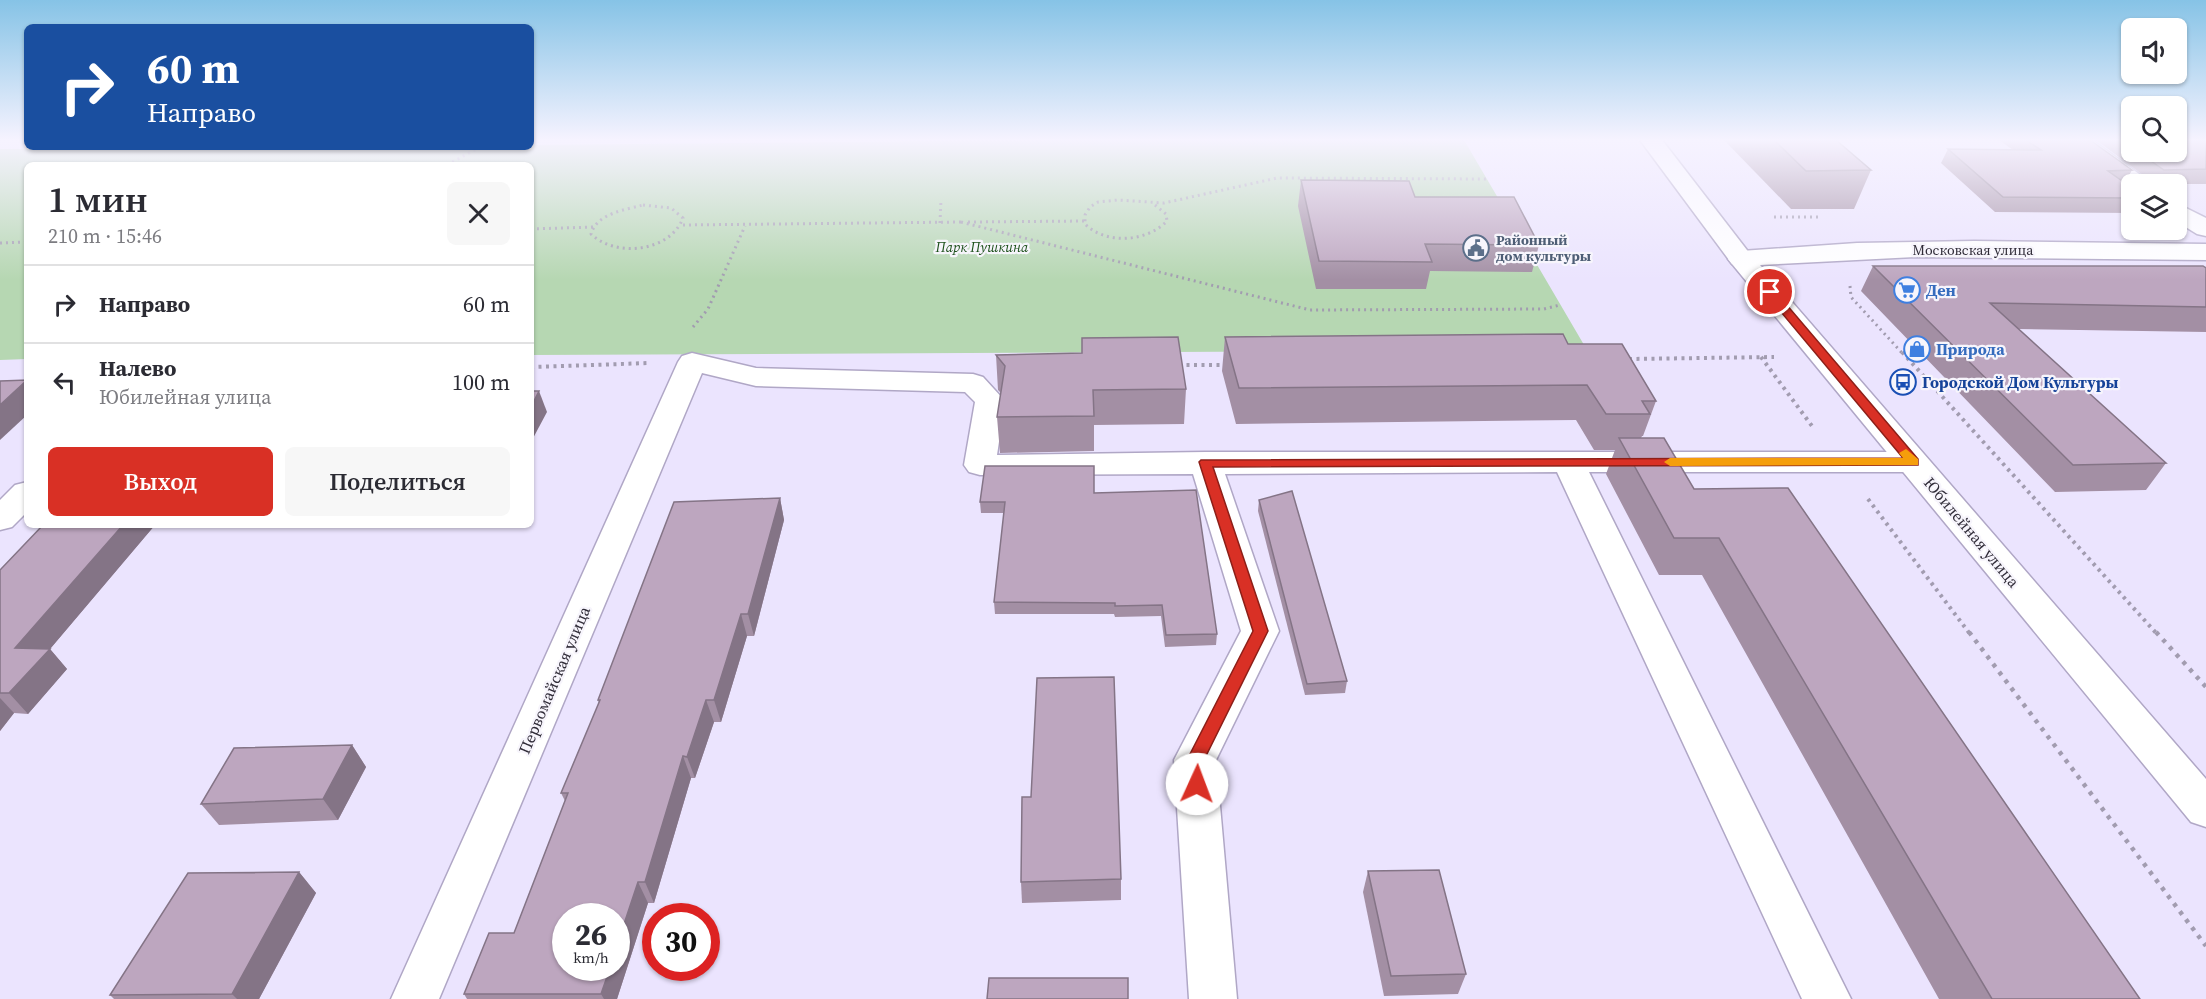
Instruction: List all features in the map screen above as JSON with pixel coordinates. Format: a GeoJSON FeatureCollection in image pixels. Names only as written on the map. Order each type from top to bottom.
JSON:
{"type":"FeatureCollection","features":[{"type":"Feature","properties":{"kind":"street","name":"Юбилейная улица"},"geometry":{"type":"LineString","coordinates":[[1686,187],[1741,259],[2206,809]]}},
{"type":"Feature","properties":{"kind":"street"},"geometry":{"type":"LineString","coordinates":[[2187,217],[2206,230]]}},
{"type":"Feature","properties":{"kind":"street","name":"Московская улица"},"geometry":{"type":"LineString","coordinates":[[1741,259],[1805,252],[1929,249],[2206,252]]}},
{"type":"Feature","properties":{"kind":"street"},"geometry":{"type":"LineString","coordinates":[[678,362],[756,377],[973,383],[990,400],[980,465],[1205,462],[1913,462]]}},
{"type":"Feature","properties":{"kind":"street","name":"Первомайская улица"},"geometry":{"type":"LineString","coordinates":[[415,999],[678,362]]}},
{"type":"Feature","properties":{"kind":"street"},"geometry":{"type":"LineString","coordinates":[[1205,462],[1260,631],[1196,760],[1213,999]]}},
{"type":"Feature","properties":{"kind":"street"},"geometry":{"type":"LineString","coordinates":[[1568,462],[1827,999]]}},
{"type":"Feature","properties":{"kind":"street"},"geometry":{"type":"LineString","coordinates":[[0,519],[24,496]]}},
{"type":"Feature","properties":{"kind":"path"},"geometry":{"type":"LineString","coordinates":[[1155,205],[1239,187]]}},
{"type":"Feature","properties":{"kind":"path"},"geometry":{"type":"LineString","coordinates":[[940,223],[941,199]]}},
{"type":"Feature","properties":{"kind":"path"},"geometry":{"type":"LineString","coordinates":[[1116,199],[1136,200],[1155,205],[1166,214],[1167,220],[1164,227],[1149,235],[1136,238],[1107,236],[1089,228],[1085,221],[1085,215],[1090,209],[1116,199]]}},
{"type":"Feature","properties":{"kind":"path"},"geometry":{"type":"LineString","coordinates":[[643,206],[671,208],[683,218],[683,225],[675,234],[663,241],[631,248],[615,248],[595,241],[591,234],[593,227],[606,216],[643,206]]}},
{"type":"Feature","properties":{"kind":"path"},"geometry":{"type":"LineString","coordinates":[[683,225],[1085,221]]}},
{"type":"Feature","properties":{"kind":"path"},"geometry":{"type":"LineString","coordinates":[[961,222],[1310,309],[1544,309],[1560,305]]}},
{"type":"Feature","properties":{"kind":"path"},"geometry":{"type":"LineString","coordinates":[[534,367],[678,362],[708,309],[745,226]]}},
{"type":"Feature","properties":{"kind":"path"},"geometry":{"type":"LineString","coordinates":[[534,229],[593,227]]}},
{"type":"Feature","properties":{"kind":"path"},"geometry":{"type":"LineString","coordinates":[[0,243],[24,242]]}},
{"type":"Feature","properties":{"kind":"path"},"geometry":{"type":"LineString","coordinates":[[1860,286],[1849,286],[1851,297],[2206,687]]}},
{"type":"Feature","properties":{"kind":"path"},"geometry":{"type":"LineString","coordinates":[[1761,357],[2206,946]]}},
{"type":"Feature","properties":{"kind":"path"},"geometry":{"type":"LineString","coordinates":[[1617,359],[1761,357],[1827,359]]}},
{"type":"Feature","properties":{"kind":"path"},"geometry":{"type":"LineString","coordinates":[[1176,365],[1236,364]]}},
{"type":"Feature","properties":{"kind":"green space","name":"Парк Пушкина"},"geometry":{"type":"Polygon","coordinates":[[[0,187],[24,187],[24,359],[0,360],[0,187]]]}},
{"type":"Feature","properties":{"kind":"green space","name":"Парк Пушкина"},"geometry":{"type":"Polygon","coordinates":[[[534,187],[1491,187],[1587,350],[534,355],[534,187]]]}},
{"type":"Feature","properties":{"kind":"building"},"geometry":{"type":"Polygon","coordinates":[[[1302,187],[1411,187],[1415,197],[1514,197],[1539,245],[1425,244],[1432,262],[1319,261],[1302,187]]]}},
{"type":"Feature","properties":{"kind":"building"},"geometry":{"type":"Polygon","coordinates":[[[1991,187],[2121,187],[2121,198],[2003,197],[1991,187]]]}},
{"type":"Feature","properties":{"kind":"building"},"geometry":{"type":"Polygon","coordinates":[[[1873,266],[2203,266],[2206,268],[2206,307],[1990,303],[2166,463],[2073,465],[1873,266]]]}},
{"type":"Feature","properties":{"kind":"building"},"geometry":{"type":"Polygon","coordinates":[[[1563,334],[1568,344],[1622,344],[1656,401],[1642,401],[1650,414],[1606,414],[1587,385],[1239,388],[1225,337],[1563,334]]]}},
{"type":"Feature","properties":{"kind":"building"},"geometry":{"type":"Polygon","coordinates":[[[1178,337],[1186,389],[1093,390],[1094,416],[997,417],[1005,366],[996,355],[1082,353],[1082,338],[1178,337]]]}},
{"type":"Feature","properties":{"kind":"building"},"geometry":{"type":"Polygon","coordinates":[[[24,380],[24,383],[0,405],[0,381],[24,380]]]}},
{"type":"Feature","properties":{"kind":"building"},"geometry":{"type":"Polygon","coordinates":[[[534,391],[539,391],[534,401],[534,391]]]}},
{"type":"Feature","properties":{"kind":"building"},"geometry":{"type":"Polygon","coordinates":[[[1619,438],[1664,438],[1694,489],[1788,488],[2140,999],[1992,999],[1719,538],[1674,538],[1619,438]]]}},
{"type":"Feature","properties":{"kind":"building"},"geometry":{"type":"Polygon","coordinates":[[[985,466],[1094,466],[1094,493],[1196,490],[1217,634],[1166,635],[1162,605],[1115,606],[1115,603],[994,602],[1005,502],[980,502],[985,466]]]}},
{"type":"Feature","properties":{"kind":"building"},"geometry":{"type":"Polygon","coordinates":[[[1292,491],[1347,681],[1307,684],[1259,500],[1292,491]]]}},
{"type":"Feature","properties":{"kind":"building"},"geometry":{"type":"Polygon","coordinates":[[[780,498],[748,614],[741,614],[714,700],[706,700],[687,757],[683,756],[645,882],[638,882],[630,906],[630,903],[552,903],[552,981],[606,981],[601,994],[464,994],[489,933],[514,933],[568,793],[561,793],[600,700],[598,700],[674,502],[780,498]]]}},
{"type":"Feature","properties":{"kind":"building"},"geometry":{"type":"Polygon","coordinates":[[[40,528],[120,528],[15,648],[50,649],[9,693],[0,693],[0,570],[40,528]]]}},
{"type":"Feature","properties":{"kind":"building"},"geometry":{"type":"Polygon","coordinates":[[[1114,677],[1121,879],[1021,882],[1022,797],[1031,797],[1037,678],[1114,677]]]}},
{"type":"Feature","properties":{"kind":"building"},"geometry":{"type":"Polygon","coordinates":[[[352,745],[323,799],[201,804],[234,748],[352,745]]]}},
{"type":"Feature","properties":{"kind":"building"},"geometry":{"type":"Polygon","coordinates":[[[1439,870],[1466,974],[1391,976],[1368,871],[1439,870]]]}},
{"type":"Feature","properties":{"kind":"building"},"geometry":{"type":"Polygon","coordinates":[[[299,872],[232,994],[110,995],[188,873],[299,872]]]}},
{"type":"Feature","properties":{"kind":"building"},"geometry":{"type":"Polygon","coordinates":[[[989,978],[1128,978],[1128,999],[987,999],[989,978]]]}},
{"type":"Feature","properties":{"kind":"slow traffic"},"geometry":{"type":"LineString","coordinates":[[1670,462],[1913,462],[1906,453]]}},
{"type":"Feature","properties":{"kind":"place","name":"Районный дом культуры"},"geometry":{"type":"Point","coordinates":[1476,248]}},
{"type":"Feature","properties":{"kind":"place","name":"Ден"},"geometry":{"type":"Point","coordinates":[1907,290]}},
{"type":"Feature","properties":{"kind":"place","name":"Природа"},"geometry":{"type":"Point","coordinates":[1917,349]}},
{"type":"Feature","properties":{"kind":"place","name":"Городской Дом Культуры"},"geometry":{"type":"Point","coordinates":[1903,382]}},
{"type":"Feature","properties":{"kind":"route"},"geometry":{"type":"LineString","coordinates":[[1197,784],[1196,760],[1260,631],[1205,462],[1913,462],[1770,292]]}}]}
